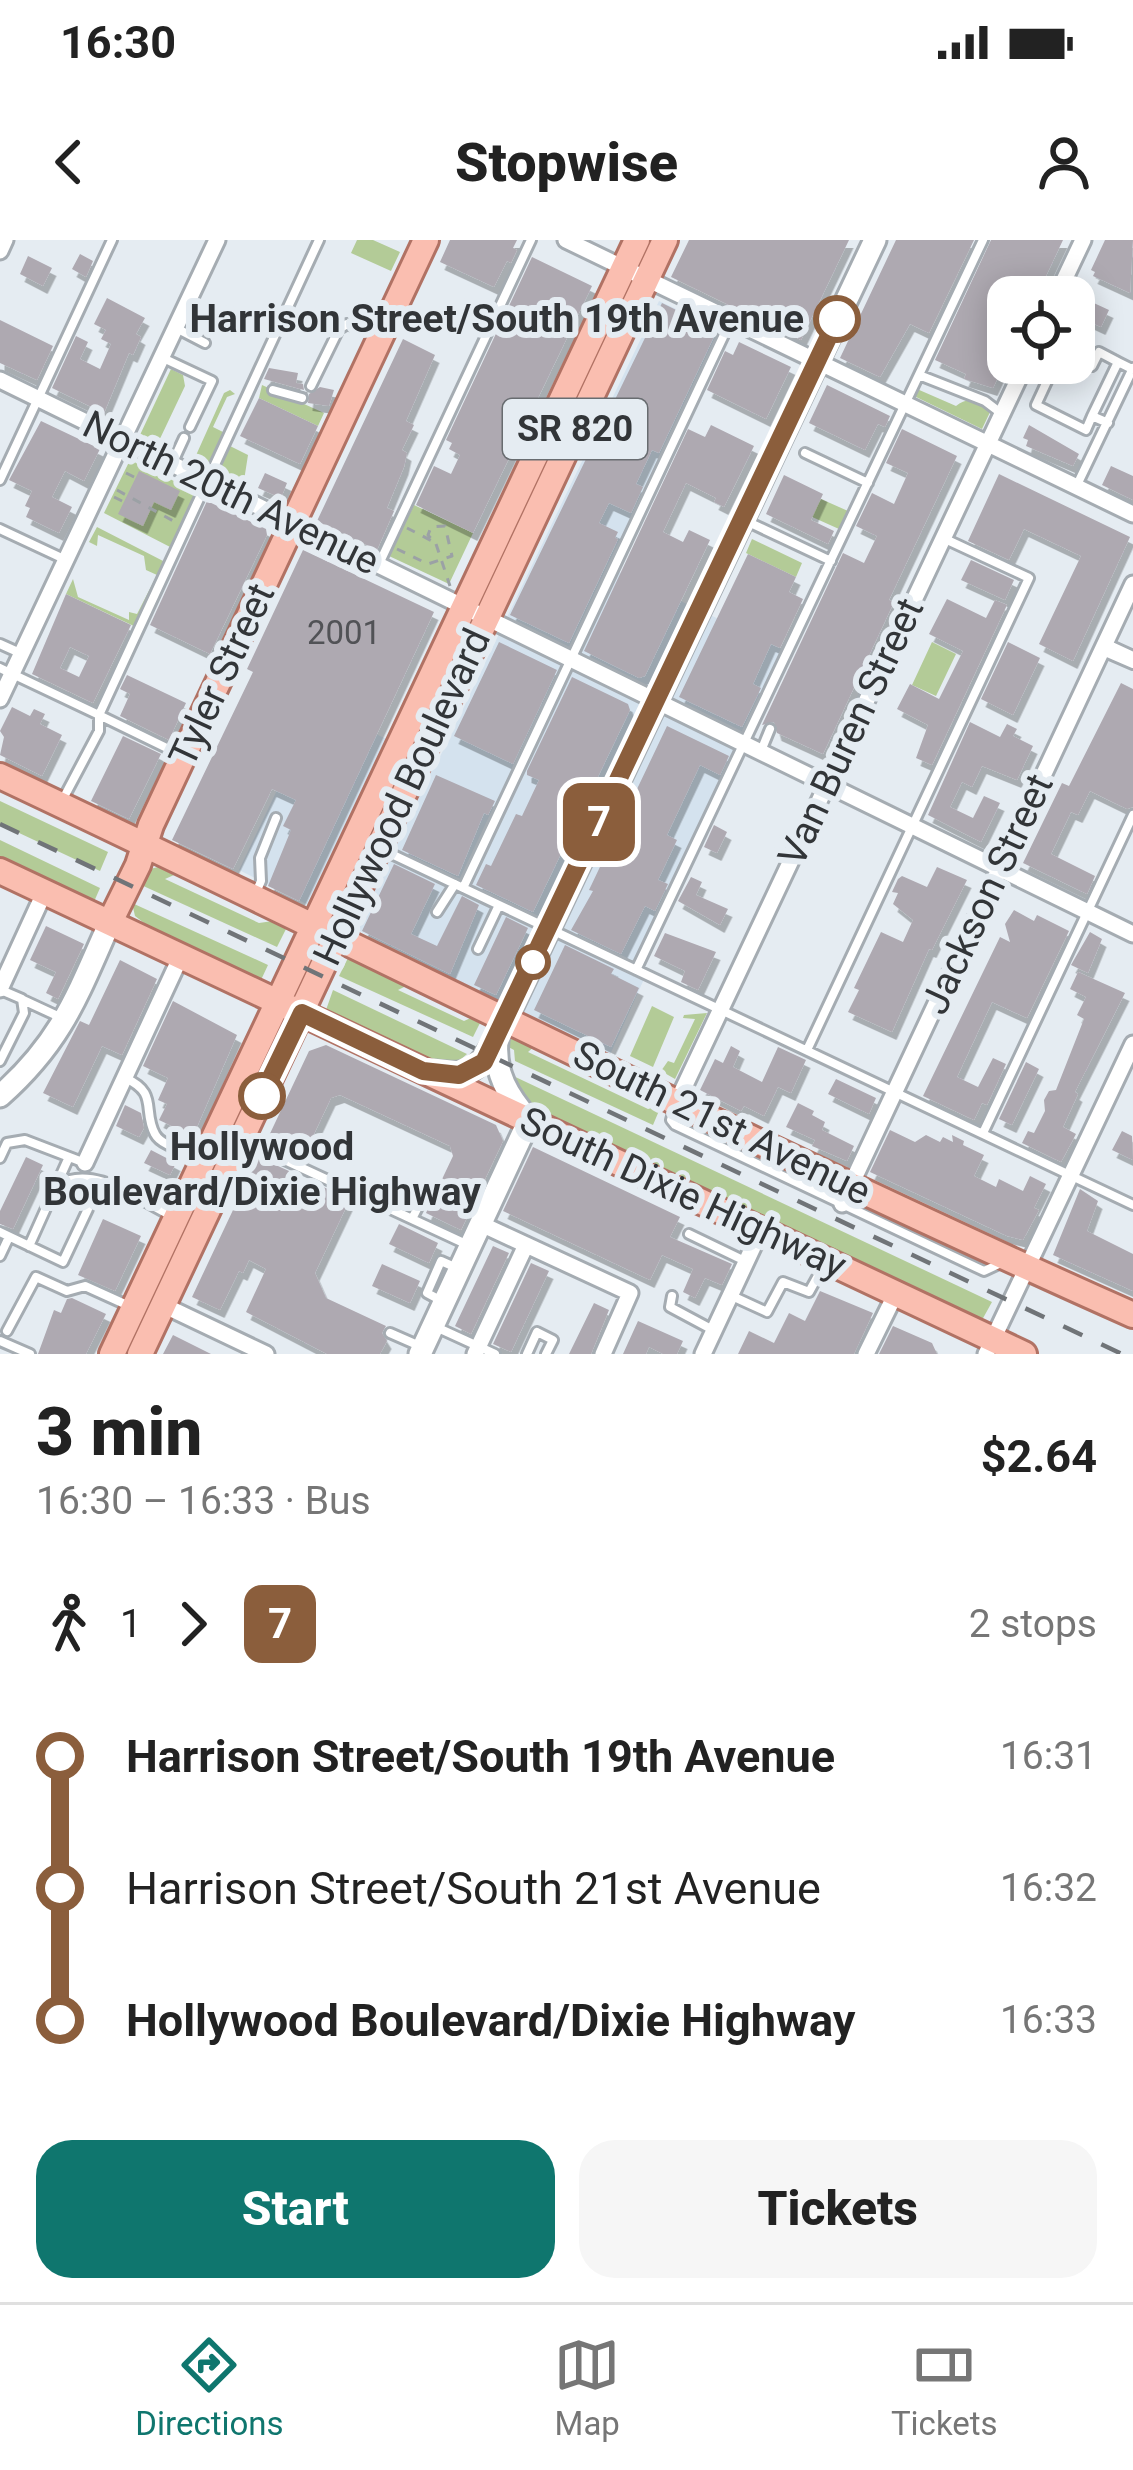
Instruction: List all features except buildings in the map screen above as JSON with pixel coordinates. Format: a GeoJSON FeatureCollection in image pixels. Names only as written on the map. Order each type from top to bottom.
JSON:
{"type":"FeatureCollection","features":[{"type":"Feature","properties":{"kind":"main road","name":"Tyler Street"},"geometry":{"type":"LineString","coordinates":[[0,1096],[32,1067],[65,1020],[184,756],[244,648],[292,523],[426,240]]}},
{"type":"Feature","properties":{"kind":"main road","name":"Hollywood Boulevard"},"geometry":{"type":"LineString","coordinates":[[140,1354],[291,1008],[314,924],[637,240]]}},
{"type":"Feature","properties":{"kind":"main road","name":"Hollywood Boulevard"},"geometry":{"type":"LineString","coordinates":[[291,1008],[340,937],[378,848],[466,604],[665,240]]}},
{"type":"Feature","properties":{"kind":"main road"},"geometry":{"type":"LineString","coordinates":[[423,1071],[459,1075],[474,1070],[484,1062],[502,1029],[875,240]]}},
{"type":"Feature","properties":{"kind":"main road","name":"South 21st Avenue"},"geometry":{"type":"LineString","coordinates":[[0,776],[340,937],[502,1029],[677,1102],[846,1194],[1133,1315]]}},
{"type":"Feature","properties":{"kind":"main road","name":"South Dixie Highway"},"geometry":{"type":"LineString","coordinates":[[0,871],[896,1293],[989,1347],[1024,1354]]}},
{"type":"Feature","properties":{"kind":"main road"},"geometry":{"type":"LineString","coordinates":[[422,1351],[529,1120],[504,1085],[496,1058],[502,1029]]}},
{"type":"Feature","properties":{"kind":"main road","name":"Hollywood Boulevard"},"geometry":{"type":"LineString","coordinates":[[112,1354],[204,1159],[235,1133]]}},
{"type":"Feature","properties":{"kind":"street"},"geometry":{"type":"LineString","coordinates":[[0,251],[5,240]]}},
{"type":"Feature","properties":{"kind":"street"},"geometry":{"type":"LineString","coordinates":[[0,698],[6,671],[21,654],[218,240]]}},
{"type":"Feature","properties":{"kind":"street"},"geometry":{"type":"LineString","coordinates":[[566,240],[1133,514]]}},
{"type":"Feature","properties":{"kind":"street"},"geometry":{"type":"LineString","coordinates":[[1067,276],[1083,240]]}},
{"type":"Feature","properties":{"kind":"street","name":"North 20th Avenue"},"geometry":{"type":"LineString","coordinates":[[0,380],[292,523],[357,563],[378,566],[466,604],[1133,934]]}},
{"type":"Feature","properties":{"kind":"street","name":"Van Buren Street"},"geometry":{"type":"LineString","coordinates":[[677,1102],[1016,384]]}},
{"type":"Feature","properties":{"kind":"street","name":"Jackson Street"},"geometry":{"type":"LineString","coordinates":[[846,1194],[1133,584]]}},
{"type":"Feature","properties":{"kind":"street"},"geometry":{"type":"LineString","coordinates":[[0,989],[45,891]]}},
{"type":"Feature","properties":{"kind":"street"},"geometry":{"type":"LineString","coordinates":[[77,1160],[125,1078],[182,956]]}},
{"type":"Feature","properties":{"kind":"street"},"geometry":{"type":"LineString","coordinates":[[989,1347],[1017,1263],[1071,1176],[1133,1044]]}},
{"type":"Feature","properties":{"kind":"street"},"geometry":{"type":"LineString","coordinates":[[481,1224],[630,1294],[603,1354]]}},
{"type":"Feature","properties":{"kind":"street"},"geometry":{"type":"LineString","coordinates":[[703,1354],[761,1230]]}},
{"type":"Feature","properties":{"kind":"street"},"geometry":{"type":"LineString","coordinates":[[483,1347],[526,1245]]}},
{"type":"Feature","properties":{"kind":"street"},"geometry":{"type":"LineString","coordinates":[[866,1354],[896,1293]]}},
{"type":"Feature","properties":{"kind":"street"},"geometry":{"type":"LineString","coordinates":[[163,1305],[266,1354]]}},
{"type":"Feature","properties":{"kind":"lane"},"geometry":{"type":"LineString","coordinates":[[0,479],[112,240]]}},
{"type":"Feature","properties":{"kind":"lane"},"geometry":{"type":"LineString","coordinates":[[60,805],[99,731],[99,715],[319,240]]}},
{"type":"Feature","properties":{"kind":"lane"},"geometry":{"type":"LineString","coordinates":[[378,566],[531,240]]}},
{"type":"Feature","properties":{"kind":"lane"},"geometry":{"type":"LineString","coordinates":[[636,970],[753,748],[831,561],[983,240]]}},
{"type":"Feature","properties":{"kind":"lane"},"geometry":{"type":"LineString","coordinates":[[437,912],[459,886],[731,320]]}},
{"type":"Feature","properties":{"kind":"lane"},"geometry":{"type":"LineString","coordinates":[[311,386],[339,329],[346,324],[380,337]]}},
{"type":"Feature","properties":{"kind":"lane"},"geometry":{"type":"LineString","coordinates":[[175,328],[206,343]]}},
{"type":"Feature","properties":{"kind":"lane"},"geometry":{"type":"LineString","coordinates":[[1076,486],[1133,368],[1099,352],[1095,360]]}},
{"type":"Feature","properties":{"kind":"lane"},"geometry":{"type":"LineString","coordinates":[[161,357],[212,381],[190,428]]}},
{"type":"Feature","properties":{"kind":"lane"},"geometry":{"type":"LineString","coordinates":[[1046,384],[1036,405],[1085,430],[1118,362]]}},
{"type":"Feature","properties":{"kind":"lane"},"geometry":{"type":"LineString","coordinates":[[919,375],[986,401],[1002,414]]}},
{"type":"Feature","properties":{"kind":"lane"},"geometry":{"type":"LineString","coordinates":[[273,390],[302,398]]}},
{"type":"Feature","properties":{"kind":"lane"},"geometry":{"type":"LineString","coordinates":[[1092,416],[1108,423]]}},
{"type":"Feature","properties":{"kind":"lane"},"geometry":{"type":"LineString","coordinates":[[172,464],[184,438]]}},
{"type":"Feature","properties":{"kind":"lane"},"geometry":{"type":"LineString","coordinates":[[805,453],[868,483]]}},
{"type":"Feature","properties":{"kind":"lane"},"geometry":{"type":"LineString","coordinates":[[742,519],[831,561]]}},
{"type":"Feature","properties":{"kind":"lane"},"geometry":{"type":"LineString","coordinates":[[0,529],[66,560]]}},
{"type":"Feature","properties":{"kind":"lane"},"geometry":{"type":"LineString","coordinates":[[807,1050],[1029,578],[943,538]]}},
{"type":"Feature","properties":{"kind":"lane"},"geometry":{"type":"LineString","coordinates":[[0,644],[21,654]]}},
{"type":"Feature","properties":{"kind":"lane"},"geometry":{"type":"LineString","coordinates":[[1103,647],[1133,660]]}},
{"type":"Feature","properties":{"kind":"lane"},"geometry":{"type":"LineString","coordinates":[[6,671],[184,756]]}},
{"type":"Feature","properties":{"kind":"lane"},"geometry":{"type":"LineString","coordinates":[[753,748],[770,729]]}},
{"type":"Feature","properties":{"kind":"lane"},"geometry":{"type":"LineString","coordinates":[[983,1133],[1133,815]]}},
{"type":"Feature","properties":{"kind":"lane"},"geometry":{"type":"LineString","coordinates":[[255,896],[262,880],[260,859],[276,818]]}},
{"type":"Feature","properties":{"kind":"lane"},"geometry":{"type":"LineString","coordinates":[[378,848],[1133,1205]]}},
{"type":"Feature","properties":{"kind":"lane"},"geometry":{"type":"LineString","coordinates":[[478,950],[499,905]]}},
{"type":"Feature","properties":{"kind":"lane"},"geometry":{"type":"LineString","coordinates":[[0,989],[65,1020]]}},
{"type":"Feature","properties":{"kind":"lane"},"geometry":{"type":"LineString","coordinates":[[0,1061],[24,1013],[22,999]]}},
{"type":"Feature","properties":{"kind":"lane"},"geometry":{"type":"LineString","coordinates":[[125,1078],[146,1094],[154,1133],[204,1159]]}},
{"type":"Feature","properties":{"kind":"lane"},"geometry":{"type":"LineString","coordinates":[[235,1133],[470,1246]]}},
{"type":"Feature","properties":{"kind":"lane"},"geometry":{"type":"LineString","coordinates":[[0,1157],[7,1143],[25,1140],[77,1160],[56,1185],[29,1246]]}},
{"type":"Feature","properties":{"kind":"lane"},"geometry":{"type":"LineString","coordinates":[[56,1185],[71,1177],[92,1177],[176,1218]]}},
{"type":"Feature","properties":{"kind":"lane"},"geometry":{"type":"LineString","coordinates":[[412,1219],[420,1203]]}},
{"type":"Feature","properties":{"kind":"lane"},"geometry":{"type":"LineString","coordinates":[[0,1256],[5,1234],[63,1262],[88,1209]]}},
{"type":"Feature","properties":{"kind":"lane"},"geometry":{"type":"LineString","coordinates":[[689,1234],[746,1262]]}},
{"type":"Feature","properties":{"kind":"lane"},"geometry":{"type":"LineString","coordinates":[[730,1295],[767,1312],[783,1282],[807,1292],[813,1289],[826,1261]]}},
{"type":"Feature","properties":{"kind":"lane"},"geometry":{"type":"LineString","coordinates":[[8,1330],[36,1277],[67,1291],[85,1286],[134,1308]]}},
{"type":"Feature","properties":{"kind":"lane"},"geometry":{"type":"LineString","coordinates":[[672,1296],[670,1307],[714,1330]]}},
{"type":"Feature","properties":{"kind":"lane"},"geometry":{"type":"LineString","coordinates":[[434,1326],[483,1347]]}},
{"type":"Feature","properties":{"kind":"lane"},"geometry":{"type":"LineString","coordinates":[[527,1354],[537,1332],[553,1340],[546,1354]]}},
{"type":"Feature","properties":{"kind":"lane"},"geometry":{"type":"LineString","coordinates":[[390,1333],[422,1351]]}},
{"type":"Feature","properties":{"kind":"lane"},"geometry":{"type":"LineString","coordinates":[[0,1341],[30,1354]]}},
{"type":"Feature","properties":{"kind":"path"},"geometry":{"type":"LineString","coordinates":[[124,472],[136,478]]}},
{"type":"Feature","properties":{"kind":"path"},"geometry":{"type":"LineString","coordinates":[[116,489],[184,526]]}},
{"type":"Feature","properties":{"kind":"path"},"geometry":{"type":"LineString","coordinates":[[112,496],[124,502]]}},
{"type":"Feature","properties":{"kind":"path"},"geometry":{"type":"LineString","coordinates":[[399,522],[434,542]]}},
{"type":"Feature","properties":{"kind":"path"},"geometry":{"type":"LineString","coordinates":[[397,550],[428,564],[441,560],[452,556],[446,541],[449,530],[440,524],[428,531],[441,560],[466,604]]}},
{"type":"Feature","properties":{"kind":"shaded area"},"geometry":{"type":"Polygon","coordinates":[[[659,301],[724,331],[611,568],[786,651],[633,970],[645,977],[609,1057],[239,870],[317,706],[437,763],[659,301]]]}},
{"type":"Feature","properties":{"kind":"green space"},"geometry":{"type":"Polygon","coordinates":[[[357,240],[373,240],[400,252],[391,271],[351,253],[357,240]]]}},
{"type":"Feature","properties":{"kind":"green space"},"geometry":{"type":"Polygon","coordinates":[[[171,369],[183,375],[185,386],[157,445],[139,437],[171,369]]]}},
{"type":"Feature","properties":{"kind":"green space"},"geometry":{"type":"Polygon","coordinates":[[[262,385],[324,413],[318,426],[259,398],[262,385]]]}},
{"type":"Feature","properties":{"kind":"green space"},"geometry":{"type":"Polygon","coordinates":[[[917,389],[956,406],[974,401],[991,410],[982,429],[914,396],[917,389]]]}},
{"type":"Feature","properties":{"kind":"green space"},"geometry":{"type":"Polygon","coordinates":[[[224,393],[235,394],[227,397],[213,427],[227,434],[209,471],[193,462],[224,393]]]}},
{"type":"Feature","properties":{"kind":"green space"},"geometry":{"type":"Polygon","coordinates":[[[230,446],[248,455],[243,487],[214,473],[230,446]]]}},
{"type":"Feature","properties":{"kind":"green space"},"geometry":{"type":"Polygon","coordinates":[[[130,460],[199,493],[174,549],[104,513],[130,460]]]}},
{"type":"Feature","properties":{"kind":"green space"},"geometry":{"type":"Polygon","coordinates":[[[821,499],[848,511],[839,529],[810,516],[821,499]]]}},
{"type":"Feature","properties":{"kind":"green space"},"geometry":{"type":"Polygon","coordinates":[[[414,505],[473,533],[449,584],[389,556],[414,505]]]}},
{"type":"Feature","properties":{"kind":"green space"},"geometry":{"type":"Polygon","coordinates":[[[97,527],[167,563],[138,628],[66,594],[73,579],[78,597],[129,620],[129,612],[137,614],[157,575],[146,570],[144,556],[98,535],[97,546],[89,542],[97,527]]]}},
{"type":"Feature","properties":{"kind":"green space"},"geometry":{"type":"Polygon","coordinates":[[[752,539],[802,563],[796,577],[746,553],[752,539]]]}},
{"type":"Feature","properties":{"kind":"green space"},"geometry":{"type":"Polygon","coordinates":[[[932,642],[956,654],[936,696],[912,685],[932,642]]]}},
{"type":"Feature","properties":{"kind":"green space"},"geometry":{"type":"Polygon","coordinates":[[[0,801],[108,852],[100,871],[0,824],[0,801]]]}},
{"type":"Feature","properties":{"kind":"green space"},"geometry":{"type":"Polygon","coordinates":[[[0,840],[100,888],[93,904],[0,860],[0,840]]]}},
{"type":"Feature","properties":{"kind":"green space"},"geometry":{"type":"Polygon","coordinates":[[[158,867],[174,875],[165,879],[259,923],[273,921],[286,929],[277,947],[139,884],[146,870],[158,867]]]}},
{"type":"Feature","properties":{"kind":"green space"},"geometry":{"type":"Polygon","coordinates":[[[132,903],[268,965],[261,980],[148,926],[135,916],[132,903]]]}},
{"type":"Feature","properties":{"kind":"green space"},"geometry":{"type":"Polygon","coordinates":[[[349,956],[408,985],[398,990],[464,1021],[473,1017],[481,1021],[473,1037],[339,976],[349,956]]]}},
{"type":"Feature","properties":{"kind":"green space"},"geometry":{"type":"Polygon","coordinates":[[[333,990],[467,1054],[450,1069],[326,1010],[333,990]]]}},
{"type":"Feature","properties":{"kind":"green space"},"geometry":{"type":"Polygon","coordinates":[[[652,1006],[674,1017],[653,1067],[630,1056],[652,1006]]]}},
{"type":"Feature","properties":{"kind":"green space"},"geometry":{"type":"Polygon","coordinates":[[[707,1013],[675,1079],[661,1071],[668,1061],[674,1063],[695,1019],[684,1015],[707,1013]]]}},
{"type":"Feature","properties":{"kind":"green space"},"geometry":{"type":"Polygon","coordinates":[[[509,1033],[536,1045],[528,1052],[648,1109],[661,1106],[653,1125],[515,1061],[514,1050],[503,1044],[509,1033]]]}},
{"type":"Feature","properties":{"kind":"green space"},"geometry":{"type":"Polygon","coordinates":[[[507,1073],[992,1302],[982,1320],[525,1110],[507,1073]]]}},
{"type":"Feature","properties":{"kind":"railway"},"geometry":{"type":"LineString","coordinates":[[0,824],[1122,1354]]}},
{"type":"Feature","properties":{"kind":"bus line","name":"7"},"geometry":{"type":"LineString","coordinates":[[262,1096],[302,1013],[423,1071],[459,1075],[484,1062],[837,319]]}},
{"type":"Feature","properties":{"kind":"place","name":"Harrison Street/South 19th Avenue"},"geometry":{"type":"Point","coordinates":[837,319]}},
{"type":"Feature","properties":{"kind":"place","name":"Hollywood Boulevard/Dixie Highway"},"geometry":{"type":"Point","coordinates":[262,1096]}}]}
